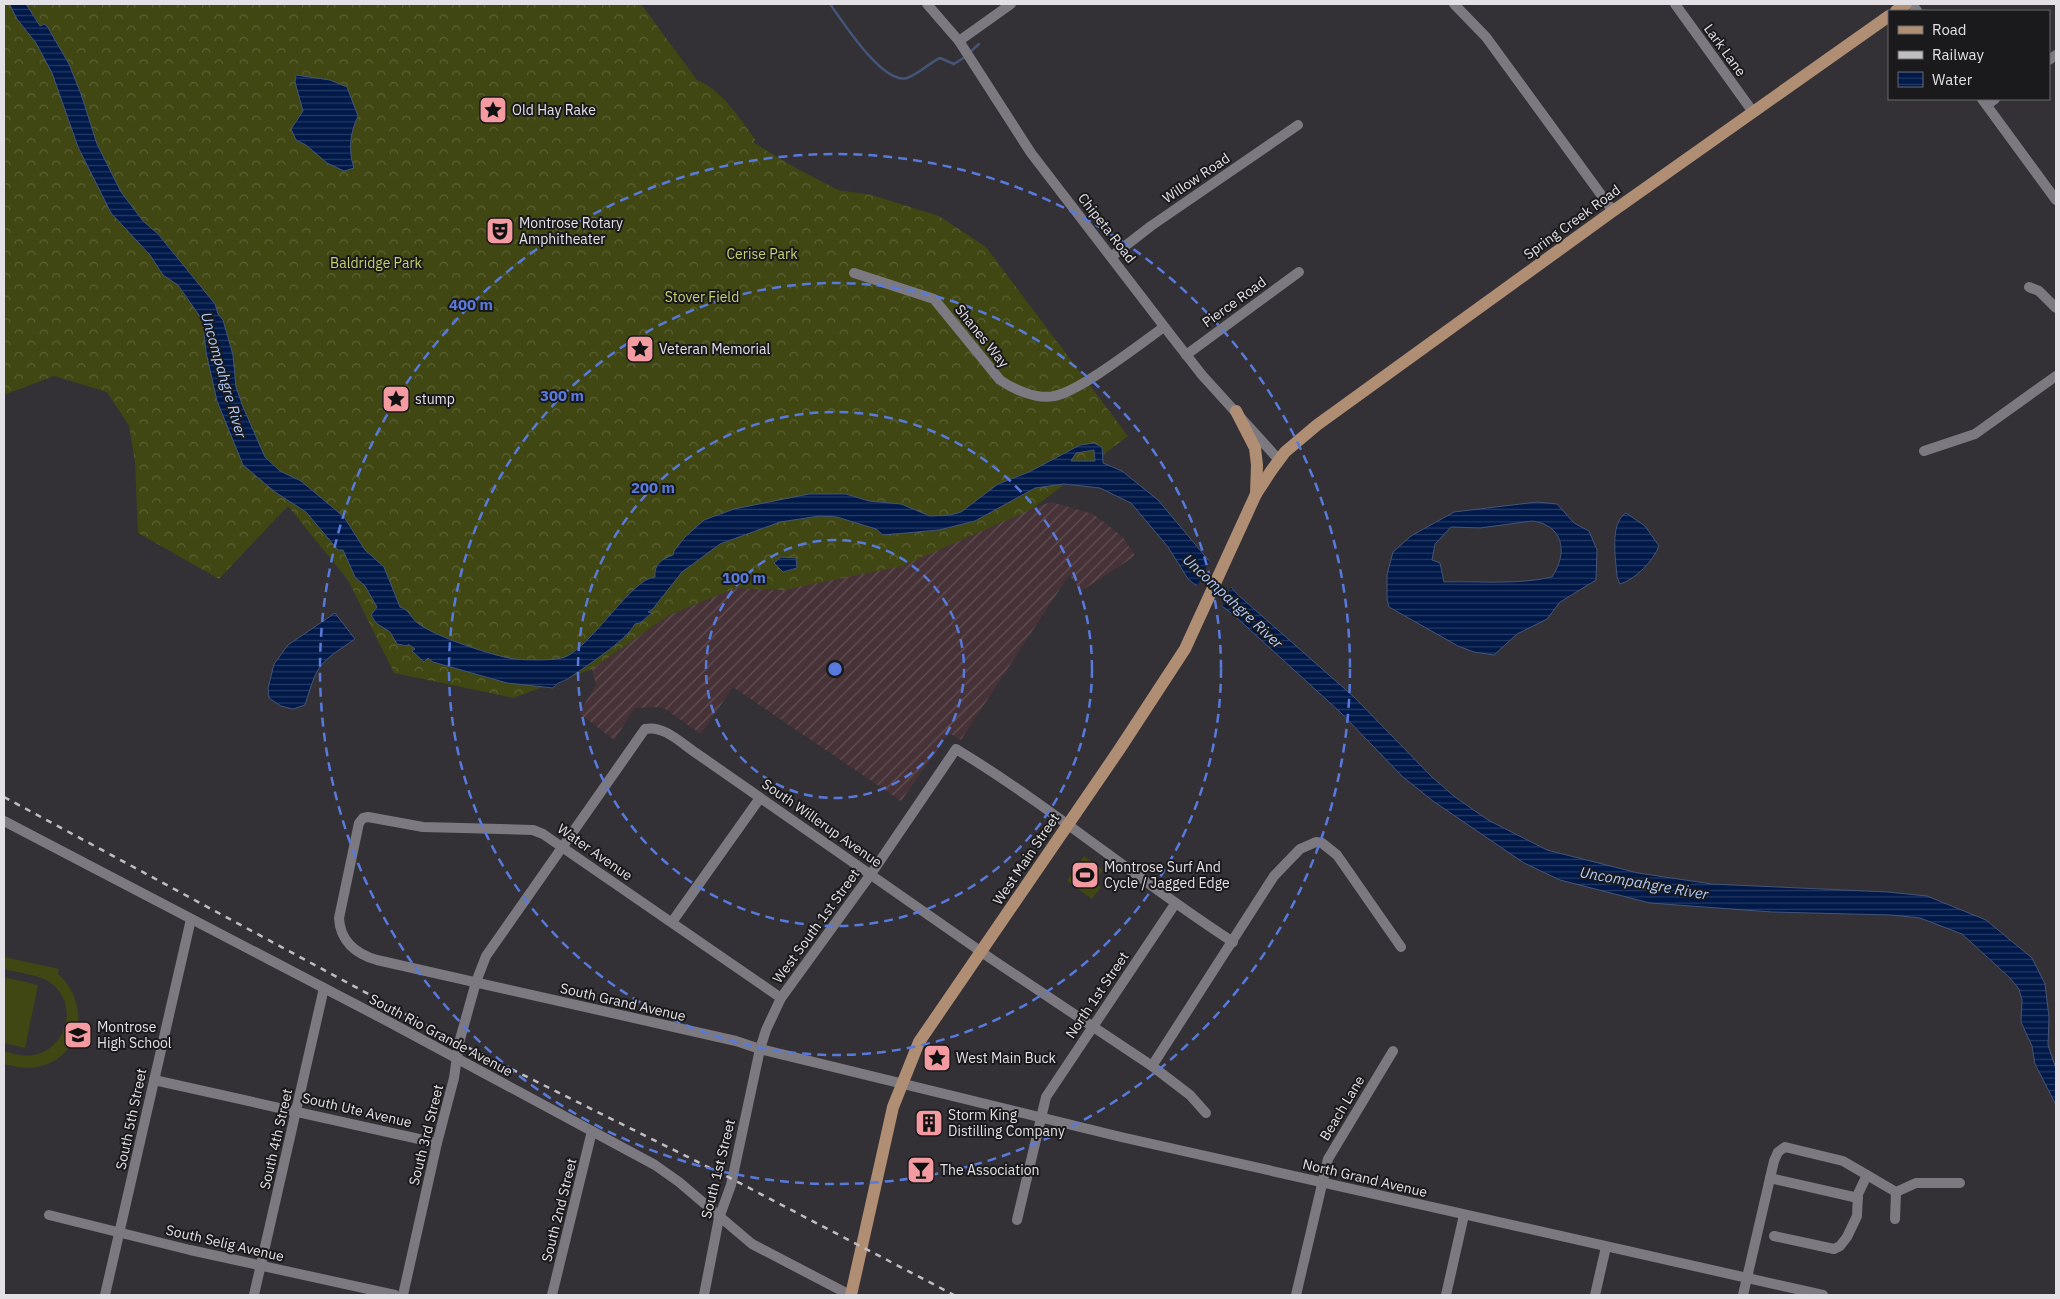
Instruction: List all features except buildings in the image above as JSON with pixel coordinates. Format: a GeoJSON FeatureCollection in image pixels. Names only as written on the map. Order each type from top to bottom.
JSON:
{"type":"FeatureCollection","features":[{"type":"Feature","properties":{"kind":"main road","name":"Spring Creek Road"},"geometry":{"type":"LineString","coordinates":[[1279,460],[1317,426],[1613,210],[1888,17]]}},
{"type":"Feature","properties":{"kind":"main road"},"geometry":{"type":"LineString","coordinates":[[1236,411],[1255,448],[1257,465],[1256,494]]}},
{"type":"Feature","properties":{"kind":"main road","name":"West Main Street"},"geometry":{"type":"LineString","coordinates":[[850,1295],[886,1136],[902,1084],[919,1042],[1129,736],[1184,650],[1256,494],[1279,460]]}},
{"type":"Feature","properties":{"kind":"street","name":"Chipeta Road"},"geometry":{"type":"LineString","coordinates":[[926,4],[959,41],[1031,153],[1164,327],[1186,355],[1279,460]]}},
{"type":"Feature","properties":{"kind":"street"},"geometry":{"type":"LineString","coordinates":[[959,41],[1011,4]]}},
{"type":"Feature","properties":{"kind":"street"},"geometry":{"type":"LineString","coordinates":[[1454,4],[1486,37],[1613,210]]}},
{"type":"Feature","properties":{"kind":"street","name":"Lark Lane"},"geometry":{"type":"LineString","coordinates":[[1675,4],[1753,112]]}},
{"type":"Feature","properties":{"kind":"street"},"geometry":{"type":"LineString","coordinates":[[1988,101],[2056,200]]}},
{"type":"Feature","properties":{"kind":"street","name":"Willow Road"},"geometry":{"type":"LineString","coordinates":[[1111,257],[1151,226],[1298,125]]}},
{"type":"Feature","properties":{"kind":"street","name":"Pierce Road"},"geometry":{"type":"LineString","coordinates":[[1186,355],[1299,272]]}},
{"type":"Feature","properties":{"kind":"street","name":"Shanes Way"},"geometry":{"type":"LineString","coordinates":[[854,273],[934,300],[1000,380],[1009,386],[1034,394],[1053,397],[1074,389],[1164,327]]}},
{"type":"Feature","properties":{"kind":"street"},"geometry":{"type":"LineString","coordinates":[[2029,287],[2040,291],[2056,308]]}},
{"type":"Feature","properties":{"kind":"street"},"geometry":{"type":"LineString","coordinates":[[1924,450],[1974,434],[2056,376]]}},
{"type":"Feature","properties":{"kind":"street","name":"South Willerup Avenue"},"geometry":{"type":"LineString","coordinates":[[645,729],[653,727],[666,733],[981,951],[1152,1066],[1190,1095],[1206,1114]]}},
{"type":"Feature","properties":{"kind":"street","name":"South 3rd Street"},"geometry":{"type":"LineString","coordinates":[[403,1295],[457,1059],[476,982],[486,956],[561,846],[645,729]]}},
{"type":"Feature","properties":{"kind":"street","name":"West South 1st Street"},"geometry":{"type":"LineString","coordinates":[[760,1049],[766,1030],[781,998],[871,874],[956,748],[1067,824]]}},
{"type":"Feature","properties":{"kind":"street"},"geometry":{"type":"LineString","coordinates":[[672,922],[760,798]]}},
{"type":"Feature","properties":{"kind":"street","name":"Water Avenue"},"geometry":{"type":"LineString","coordinates":[[344,938],[339,928],[339,918],[358,828],[363,818],[368,817],[423,826],[532,830],[544,834],[781,998]]}},
{"type":"Feature","properties":{"kind":"street","name":"South Rio Grande Avenue"},"geometry":{"type":"LineString","coordinates":[[4,821],[324,988],[655,1165],[679,1182],[719,1218],[752,1244],[850,1295]]}},
{"type":"Feature","properties":{"kind":"street"},"geometry":{"type":"LineString","coordinates":[[1067,824],[1175,904],[1233,942]]}},
{"type":"Feature","properties":{"kind":"street"},"geometry":{"type":"LineString","coordinates":[[1152,1066],[1274,876],[1300,849],[1316,842],[1330,847],[1337,854],[1401,947]]}},
{"type":"Feature","properties":{"kind":"street","name":"North 1st Street"},"geometry":{"type":"LineString","coordinates":[[1017,1220],[1046,1097],[1092,1025],[1175,904]]}},
{"type":"Feature","properties":{"kind":"street","name":"South 5th Street"},"geometry":{"type":"LineString","coordinates":[[105,1295],[192,919]]}},
{"type":"Feature","properties":{"kind":"street","name":"South Grand Avenue"},"geometry":{"type":"LineString","coordinates":[[344,938],[357,952],[372,959],[736,1041],[760,1049],[902,1084]]}},
{"type":"Feature","properties":{"kind":"street","name":"South 4th Street"},"geometry":{"type":"LineString","coordinates":[[254,1295],[324,988]]}},
{"type":"Feature","properties":{"kind":"street","name":"South 1st Street"},"geometry":{"type":"LineString","coordinates":[[704,1295],[719,1218],[731,1185],[760,1049]]}},
{"type":"Feature","properties":{"kind":"street","name":"Beach Lane"},"geometry":{"type":"LineString","coordinates":[[1296,1295],[1328,1159],[1393,1051]]}},
{"type":"Feature","properties":{"kind":"street","name":"South Ute Avenue"},"geometry":{"type":"LineString","coordinates":[[154,1080],[296,1110],[437,1143]]}},
{"type":"Feature","properties":{"kind":"street","name":"North Grand Avenue"},"geometry":{"type":"LineString","coordinates":[[902,1084],[1464,1215],[1823,1295]]}},
{"type":"Feature","properties":{"kind":"street","name":"South 2nd Street"},"geometry":{"type":"LineString","coordinates":[[552,1295],[592,1131]]}},
{"type":"Feature","properties":{"kind":"street"},"geometry":{"type":"LineString","coordinates":[[1744,1295],[1770,1178],[1778,1152],[1785,1147],[1843,1161],[1896,1192]]}},
{"type":"Feature","properties":{"kind":"street"},"geometry":{"type":"LineString","coordinates":[[1774,1236],[1834,1249],[1840,1246],[1847,1237],[1857,1216],[1858,1198],[1867,1175]]}},
{"type":"Feature","properties":{"kind":"street"},"geometry":{"type":"LineString","coordinates":[[1770,1178],[1858,1198]]}},
{"type":"Feature","properties":{"kind":"street"},"geometry":{"type":"LineString","coordinates":[[1896,1192],[1916,1183],[1960,1182]]}},
{"type":"Feature","properties":{"kind":"street"},"geometry":{"type":"LineString","coordinates":[[1895,1219],[1896,1192]]}},
{"type":"Feature","properties":{"kind":"street","name":"South Selig Avenue"},"geometry":{"type":"LineString","coordinates":[[49,1215],[395,1295]]}},
{"type":"Feature","properties":{"kind":"street"},"geometry":{"type":"LineString","coordinates":[[1446,1295],[1464,1215]]}},
{"type":"Feature","properties":{"kind":"street"},"geometry":{"type":"LineString","coordinates":[[1595,1295],[1606,1247]]}},
{"type":"Feature","properties":{"kind":"shaded area"},"geometry":{"type":"Polygon","coordinates":[[[1051,502],[1093,514],[1123,537],[1135,556],[1081,591],[1069,575],[961,740],[949,733],[901,801],[733,687],[701,734],[662,707],[635,708],[614,740],[579,713],[596,685],[592,669],[669,615],[736,588],[783,590],[1051,502]]]}},
{"type":"Feature","properties":{"kind":"green space","name":"Baldridge Park"},"geometry":{"type":"Polygon","coordinates":[[[4,4],[641,4],[697,80],[706,84],[722,97],[755,139],[754,143],[838,190],[872,195],[939,216],[986,247],[1128,436],[1032,509],[902,566],[783,590],[736,588],[669,615],[592,669],[513,698],[394,673],[348,580],[288,506],[219,579],[138,533],[135,462],[129,426],[107,392],[54,376],[4,395],[4,4]]]}},
{"type":"Feature","properties":{"kind":"green space","name":"Montrose Surf And Cycle / Jagged Edge"},"geometry":{"type":"Polygon","coordinates":[[[1084,856],[1103,870],[1094,883],[1101,887],[1092,899],[1067,881],[1084,856]]]}},
{"type":"Feature","properties":{"kind":"green space"},"geometry":{"type":"Polygon","coordinates":[[[4,957],[59,969],[58,974],[69,987],[76,1002],[77,1032],[71,1045],[61,1056],[47,1064],[30,1068],[4,1064],[4,1051],[29,1056],[49,1049],[63,1032],[66,1021],[64,999],[48,981],[32,975],[4,969],[4,957]]]}},
{"type":"Feature","properties":{"kind":"green space"},"geometry":{"type":"Polygon","coordinates":[[[4,977],[38,985],[25,1048],[4,1043],[4,977]]]}},
{"type":"Feature","properties":{"kind":"water","name":"Uncompahgre River"},"geometry":{"type":"Polygon","coordinates":[[[6,4],[26,4],[40,26],[44,24],[47,26],[69,64],[97,144],[121,192],[143,221],[158,234],[215,304],[218,314],[223,320],[233,355],[236,387],[265,457],[280,471],[301,481],[344,517],[365,550],[384,567],[400,607],[406,610],[416,622],[427,629],[466,645],[515,659],[540,660],[565,657],[587,640],[635,588],[646,580],[655,577],[657,565],[665,558],[673,555],[685,537],[704,520],[734,509],[809,494],[846,494],[869,501],[901,504],[930,516],[950,515],[961,512],[998,484],[1029,472],[1080,445],[1094,443],[1102,447],[1103,463],[1122,471],[1158,500],[1237,594],[1354,697],[1432,777],[1455,797],[1488,820],[1547,850],[1638,873],[1712,884],[1888,892],[1927,896],[1986,920],[2032,958],[2045,984],[2049,1017],[2048,1045],[2056,1069],[2056,1105],[2035,1064],[2032,1046],[2021,1022],[2022,1000],[2019,989],[2010,978],[1962,934],[1920,918],[1891,915],[1772,912],[1650,903],[1560,880],[1524,863],[1433,801],[1403,777],[1340,712],[1236,617],[1188,579],[1168,547],[1131,503],[1100,488],[1064,484],[1035,488],[975,521],[939,530],[883,535],[876,529],[837,517],[820,516],[780,522],[720,544],[682,572],[652,610],[648,612],[652,613],[640,623],[635,624],[624,638],[569,678],[556,684],[553,688],[507,683],[433,662],[428,658],[424,662],[412,651],[415,649],[408,644],[408,646],[397,644],[390,632],[376,623],[371,615],[377,607],[365,586],[355,577],[343,550],[338,550],[306,512],[275,492],[243,465],[217,401],[206,352],[203,321],[178,285],[163,275],[150,255],[111,213],[78,147],[52,73],[36,43],[17,19],[10,5],[6,4]],[[1094,450],[1076,453],[1071,461],[1095,461],[1094,450]]]}},
{"type":"Feature","properties":{"kind":"water"},"geometry":{"type":"Polygon","coordinates":[[[296,75],[330,80],[347,87],[358,116],[351,142],[354,168],[344,171],[327,163],[306,145],[296,140],[291,129],[303,111],[295,82],[296,75]]]}},
{"type":"Feature","properties":{"kind":"water"},"geometry":{"type":"Polygon","coordinates":[[[1537,502],[1557,504],[1574,523],[1589,531],[1597,550],[1596,580],[1560,602],[1547,619],[1517,634],[1494,655],[1474,652],[1458,646],[1389,607],[1387,599],[1387,575],[1393,552],[1411,536],[1454,512],[1537,502]],[[1532,521],[1480,528],[1451,527],[1435,544],[1432,560],[1440,563],[1444,582],[1512,582],[1552,577],[1560,559],[1560,542],[1557,534],[1543,524],[1532,521]]]}},
{"type":"Feature","properties":{"kind":"water"},"geometry":{"type":"Polygon","coordinates":[[[1626,513],[1645,526],[1659,546],[1653,558],[1643,569],[1626,582],[1620,584],[1617,577],[1615,533],[1617,525],[1626,513]]]}},
{"type":"Feature","properties":{"kind":"water"},"geometry":{"type":"Polygon","coordinates":[[[781,557],[796,558],[797,568],[783,572],[774,563],[781,557]]]}},
{"type":"Feature","properties":{"kind":"water"},"geometry":{"type":"Polygon","coordinates":[[[335,613],[355,639],[333,654],[321,666],[313,680],[305,705],[293,709],[281,706],[269,698],[268,688],[274,664],[288,645],[335,613]]]}},
{"type":"Feature","properties":{"kind":"pier"},"geometry":{"type":"Polygon","coordinates":[[[1210,559],[1232,585],[1221,609],[1196,589],[1210,559]]]}},
{"type":"Feature","properties":{"kind":"waterway"},"geometry":{"type":"LineString","coordinates":[[830,4],[864,50],[887,72],[897,78],[907,78],[940,58],[954,64],[965,57]]}},
{"type":"Feature","properties":{"kind":"waterway"},"geometry":{"type":"LineString","coordinates":[[969,53],[979,44]]}},
{"type":"Feature","properties":{"kind":"railway"},"geometry":{"type":"LineString","coordinates":[[4,797],[459,1043],[732,1179],[954,1295]]}},
{"type":"Feature","properties":{"kind":"place","name":"Old Hay Rake"},"geometry":{"type":"Point","coordinates":[493,110]}},
{"type":"Feature","properties":{"kind":"place","name":"Montrose Rotary Amphitheater"},"geometry":{"type":"Point","coordinates":[500,231]}},
{"type":"Feature","properties":{"kind":"place","name":"Veteran Memorial"},"geometry":{"type":"Point","coordinates":[640,349]}},
{"type":"Feature","properties":{"kind":"place","name":"stump"},"geometry":{"type":"Point","coordinates":[396,399]}},
{"type":"Feature","properties":{"kind":"place","name":"Montrose Surf And Cycle / Jagged Edge"},"geometry":{"type":"Point","coordinates":[1085,875]}},
{"type":"Feature","properties":{"kind":"place","name":"Montrose High School"},"geometry":{"type":"Point","coordinates":[78,1035]}},
{"type":"Feature","properties":{"kind":"place","name":"West Main Buck"},"geometry":{"type":"Point","coordinates":[937,1058]}},
{"type":"Feature","properties":{"kind":"place","name":"Storm King Distilling Company"},"geometry":{"type":"Point","coordinates":[929,1123]}},
{"type":"Feature","properties":{"kind":"place","name":"The Association"},"geometry":{"type":"Point","coordinates":[921,1170]}},
{"type":"Feature","properties":{"kind":"park label","name":"Cerise Park"},"geometry":{"type":"Point","coordinates":[762,254]}},
{"type":"Feature","properties":{"kind":"park label","name":"Stover Field"},"geometry":{"type":"Point","coordinates":[702,297]}}]}
